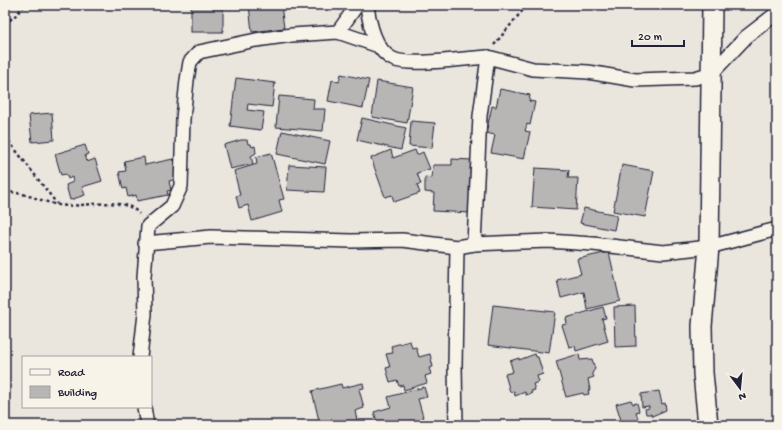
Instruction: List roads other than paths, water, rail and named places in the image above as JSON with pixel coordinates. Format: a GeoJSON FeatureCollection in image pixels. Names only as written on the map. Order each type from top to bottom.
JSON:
{"type":"FeatureCollection","features":[{"type":"Feature","properties":{"kind":"main road"},"geometry":{"type":"LineString","coordinates":[[708,425],[702,326],[709,247],[712,5]]}},
{"type":"Feature","properties":{"kind":"street"},"geometry":{"type":"LineString","coordinates":[[338,32],[357,5]]}},
{"type":"Feature","properties":{"kind":"street"},"geometry":{"type":"LineString","coordinates":[[367,5],[369,19],[378,46]]}},
{"type":"Feature","properties":{"kind":"street"},"geometry":{"type":"LineString","coordinates":[[140,356],[145,314],[145,243],[148,226],[172,206],[181,186],[183,119],[187,80],[190,62],[199,52],[256,40],[338,32],[378,46],[392,58],[413,63],[488,57],[533,69],[588,72],[635,80],[695,78],[712,73],[746,37],[777,13]]}},
{"type":"Feature","properties":{"kind":"street"},"geometry":{"type":"LineString","coordinates":[[474,244],[480,116],[488,57]]}},
{"type":"Feature","properties":{"kind":"street"},"geometry":{"type":"LineString","coordinates":[[145,243],[211,237],[344,241],[402,240],[457,247],[474,244],[548,241],[593,244],[663,252],[709,247],[777,228]]}},
{"type":"Feature","properties":{"kind":"street"},"geometry":{"type":"LineString","coordinates":[[456,425],[454,366],[457,247]]}},
{"type":"Feature","properties":{"kind":"street"},"geometry":{"type":"LineString","coordinates":[[144,408],[147,425]]}}]}
